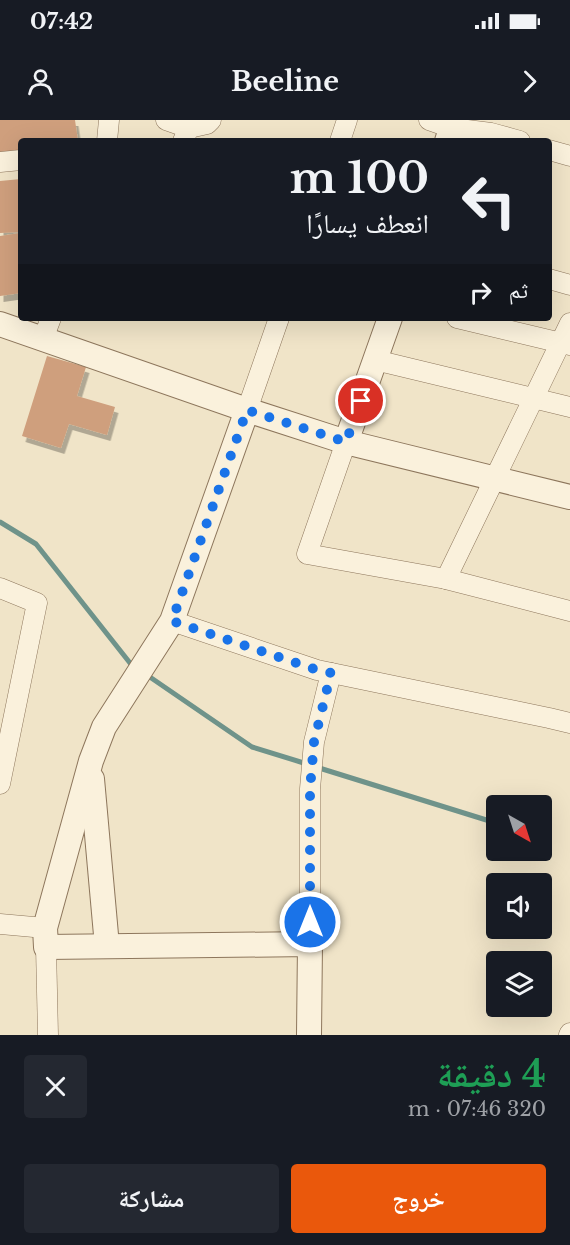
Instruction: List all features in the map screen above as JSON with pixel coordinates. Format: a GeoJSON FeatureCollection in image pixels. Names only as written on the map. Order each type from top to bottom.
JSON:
{"type":"FeatureCollection","features":[{"type":"Feature","properties":{"kind":"street"},"geometry":{"type":"LineString","coordinates":[[107,138],[109,120]]}},
{"type":"Feature","properties":{"kind":"street"},"geometry":{"type":"LineString","coordinates":[[166,120],[186,135],[211,120]]}},
{"type":"Feature","properties":{"kind":"street"},"geometry":{"type":"LineString","coordinates":[[341,138],[347,120]]}},
{"type":"Feature","properties":{"kind":"street"},"geometry":{"type":"LineString","coordinates":[[429,120],[451,130],[491,133],[509,138]]}},
{"type":"Feature","properties":{"kind":"street"},"geometry":{"type":"LineString","coordinates":[[552,151],[570,156]]}},
{"type":"Feature","properties":{"kind":"street"},"geometry":{"type":"LineString","coordinates":[[0,162],[18,160]]}},
{"type":"Feature","properties":{"kind":"street"},"geometry":{"type":"LineString","coordinates":[[552,280],[570,285]]}},
{"type":"Feature","properties":{"kind":"street"},"geometry":{"type":"LineString","coordinates":[[48,1035],[46,937],[90,761],[104,727],[172,621],[278,321]]}},
{"type":"Feature","properties":{"kind":"street"},"geometry":{"type":"LineString","coordinates":[[389,321],[307,554],[446,579],[570,611]]}},
{"type":"Feature","properties":{"kind":"street"},"geometry":{"type":"LineString","coordinates":[[469,321],[565,344]]}},
{"type":"Feature","properties":{"kind":"street"},"geometry":{"type":"LineString","coordinates":[[446,579],[534,399],[565,344],[570,323]]}},
{"type":"Feature","properties":{"kind":"street"},"geometry":{"type":"LineString","coordinates":[[0,324],[47,328],[247,410],[346,442],[570,497]]}},
{"type":"Feature","properties":{"kind":"street"},"geometry":{"type":"LineString","coordinates":[[375,360],[570,407]]}},
{"type":"Feature","properties":{"kind":"street"},"geometry":{"type":"LineString","coordinates":[[0,588],[38,603],[5,737],[0,784]]}},
{"type":"Feature","properties":{"kind":"street"},"geometry":{"type":"LineString","coordinates":[[172,621],[317,670],[570,723]]}},
{"type":"Feature","properties":{"kind":"street"},"geometry":{"type":"LineString","coordinates":[[309,1035],[310,789],[314,742],[331,673]]}},
{"type":"Feature","properties":{"kind":"street"},"geometry":{"type":"LineString","coordinates":[[90,761],[107,946]]}},
{"type":"Feature","properties":{"kind":"street"},"geometry":{"type":"LineString","coordinates":[[0,924],[46,937],[107,946],[310,944]]}},
{"type":"Feature","properties":{"kind":"building"},"geometry":{"type":"Polygon","coordinates":[[[0,120],[75,120],[78,138],[18,138],[18,151],[0,154],[0,120]]]}},
{"type":"Feature","properties":{"kind":"building"},"geometry":{"type":"Polygon","coordinates":[[[18,179],[18,232],[0,233],[0,181],[18,179]]]}},
{"type":"Feature","properties":{"kind":"building"},"geometry":{"type":"Polygon","coordinates":[[[18,233],[18,293],[0,296],[0,236],[18,233]]]}},
{"type":"Feature","properties":{"kind":"building"},"geometry":{"type":"Polygon","coordinates":[[[47,356],[86,367],[77,396],[115,407],[107,435],[69,424],[61,448],[22,436],[47,356]]]}},
{"type":"Feature","properties":{"kind":"waterway"},"geometry":{"type":"LineString","coordinates":[[0,522],[36,544],[134,666]]}},
{"type":"Feature","properties":{"kind":"waterway"},"geometry":{"type":"LineString","coordinates":[[144,673],[252,747],[307,764]]}},
{"type":"Feature","properties":{"kind":"waterway"},"geometry":{"type":"LineString","coordinates":[[316,767],[486,820]]}},
{"type":"Feature","properties":{"kind":"route"},"geometry":{"type":"LineString","coordinates":[[310,922],[310,789],[314,742],[331,673],[172,621],[247,410],[346,442],[361,401]]}}]}
